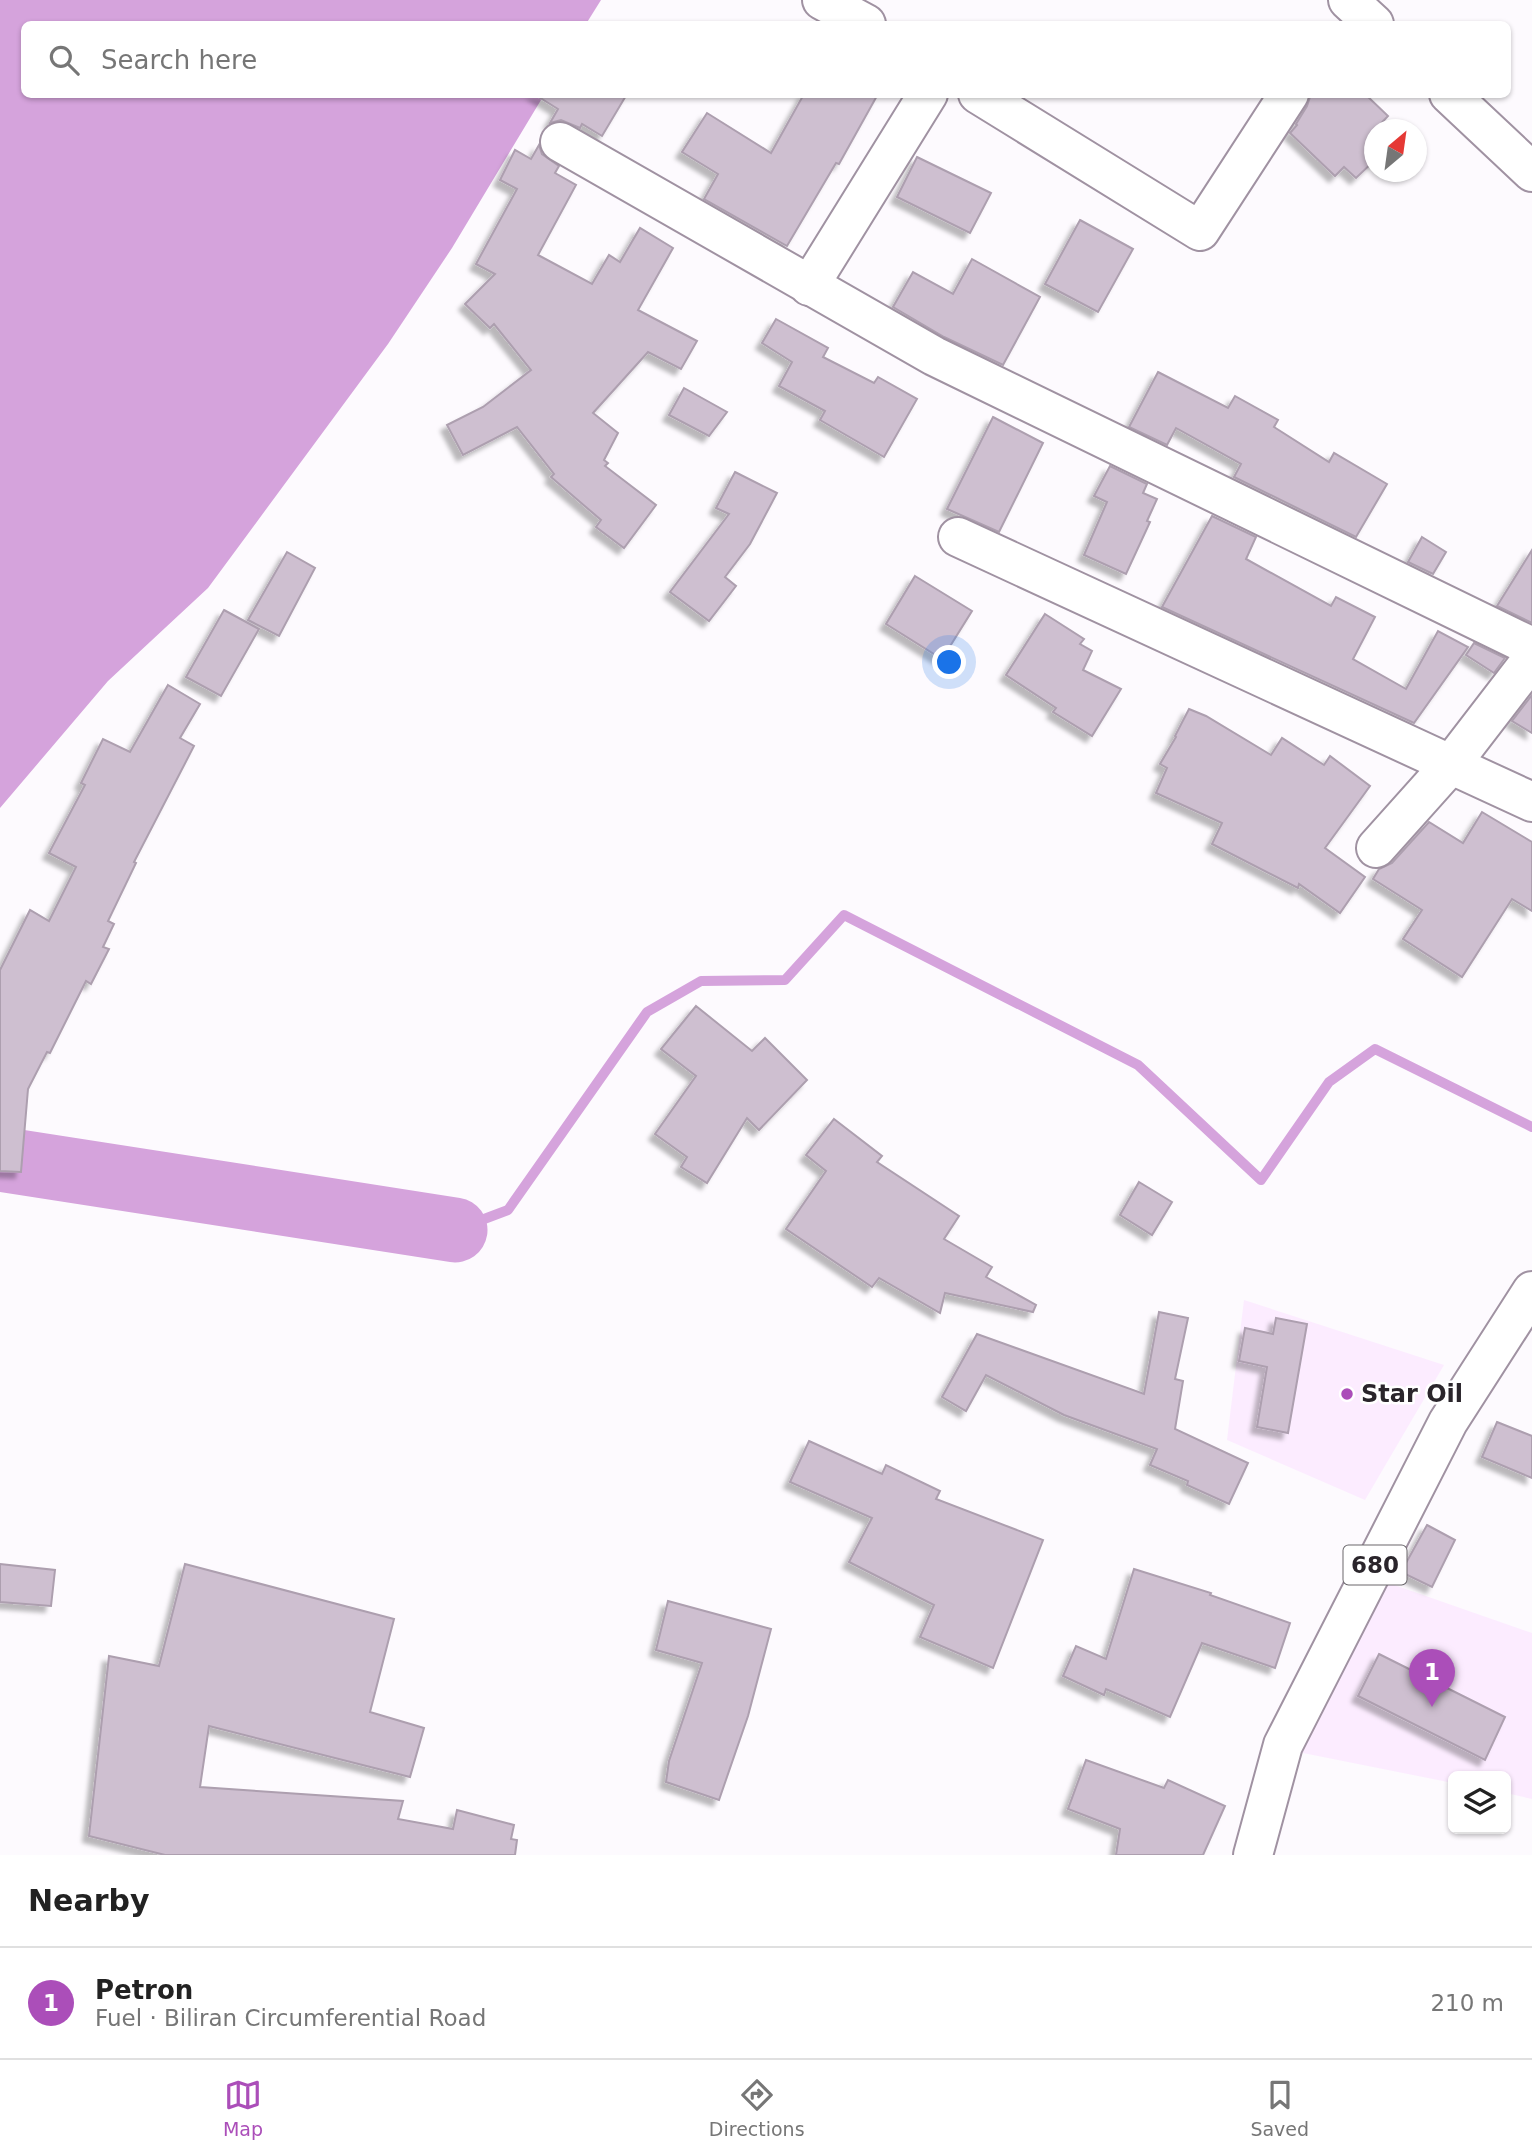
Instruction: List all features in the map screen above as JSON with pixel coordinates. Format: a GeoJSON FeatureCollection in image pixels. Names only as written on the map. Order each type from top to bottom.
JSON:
{"type":"FeatureCollection","features":[{"type":"Feature","properties":{"kind":"street"},"geometry":{"type":"LineString","coordinates":[[822,0],[860,21]]}},
{"type":"Feature","properties":{"kind":"street"},"geometry":{"type":"LineString","coordinates":[[809,286],[926,98]]}},
{"type":"Feature","properties":{"kind":"street"},"geometry":{"type":"LineString","coordinates":[[984,98],[1200,231],[1286,98]]}},
{"type":"Feature","properties":{"kind":"street"},"geometry":{"type":"LineString","coordinates":[[1453,98],[1532,172]]}},
{"type":"Feature","properties":{"kind":"street"},"geometry":{"type":"LineString","coordinates":[[560,142],[934,356],[1532,647]]}},
{"type":"Feature","properties":{"kind":"street"},"geometry":{"type":"LineString","coordinates":[[958,537],[1532,802]]}},
{"type":"Feature","properties":{"kind":"street"},"geometry":{"type":"LineString","coordinates":[[1376,848],[1452,763],[1532,659]]}},
{"type":"Feature","properties":{"kind":"street","name":"680"},"geometry":{"type":"LineString","coordinates":[[1253,1855],[1283,1745],[1448,1422],[1532,1291]]}},
{"type":"Feature","properties":{"kind":"shaded area"},"geometry":{"type":"Polygon","coordinates":[[[0,0],[601,0],[588,21],[21,21],[21,98],[542,98],[452,248],[388,344],[208,588],[108,681],[0,808],[0,0]]]}},
{"type":"Feature","properties":{"kind":"shaded area"},"geometry":{"type":"Polygon","coordinates":[[[1244,1300],[1444,1365],[1365,1500],[1227,1440],[1244,1300]]]}},
{"type":"Feature","properties":{"kind":"shaded area"},"geometry":{"type":"Polygon","coordinates":[[[1380,1580],[1532,1633],[1532,1799],[1511,1794],[1511,1771],[1448,1771],[1448,1782],[1298,1752],[1380,1580]]]}},
{"type":"Feature","properties":{"kind":"building"},"geometry":{"type":"Polygon","coordinates":[[[540,98],[625,98],[602,136],[582,124],[580,128],[561,120],[550,123],[558,109],[540,98]]]}},
{"type":"Feature","properties":{"kind":"building"},"geometry":{"type":"Polygon","coordinates":[[[802,98],[876,98],[839,164],[836,163],[787,246],[704,199],[718,174],[682,152],[707,113],[771,153],[802,98]]]}},
{"type":"Feature","properties":{"kind":"building"},"geometry":{"type":"Polygon","coordinates":[[[1310,98],[1369,98],[1388,116],[1385,119],[1364,119],[1364,170],[1356,178],[1344,167],[1335,176],[1290,133],[1310,98]]]}},
{"type":"Feature","properties":{"kind":"building"},"geometry":{"type":"Polygon","coordinates":[[[539,145],[542,154],[559,166],[555,173],[576,185],[538,255],[592,284],[609,255],[620,262],[640,228],[673,248],[638,310],[697,341],[681,369],[648,352],[593,413],[618,433],[604,460],[608,463],[605,466],[656,505],[624,548],[596,527],[601,520],[551,477],[554,474],[517,427],[463,455],[447,425],[483,407],[531,370],[494,324],[490,328],[465,304],[495,274],[476,264],[517,189],[500,180],[515,150],[531,159],[539,145]]]}},
{"type":"Feature","properties":{"kind":"building"},"geometry":{"type":"Polygon","coordinates":[[[917,157],[991,193],[970,233],[897,197],[917,157]]]}},
{"type":"Feature","properties":{"kind":"building"},"geometry":{"type":"Polygon","coordinates":[[[1080,220],[1133,249],[1098,312],[1045,284],[1080,220]]]}},
{"type":"Feature","properties":{"kind":"building"},"geometry":{"type":"Polygon","coordinates":[[[972,259],[1040,297],[1003,365],[944,337],[893,307],[913,272],[953,294],[972,259]]]}},
{"type":"Feature","properties":{"kind":"building"},"geometry":{"type":"Polygon","coordinates":[[[776,319],[828,348],[823,357],[874,383],[878,377],[917,399],[884,457],[820,420],[825,411],[779,386],[792,362],[762,343],[776,319]]]}},
{"type":"Feature","properties":{"kind":"building"},"geometry":{"type":"Polygon","coordinates":[[[1158,372],[1228,408],[1235,396],[1278,420],[1274,427],[1329,462],[1334,453],[1387,484],[1356,537],[1234,477],[1241,464],[1176,428],[1167,445],[1129,427],[1158,372]]]}},
{"type":"Feature","properties":{"kind":"building"},"geometry":{"type":"Polygon","coordinates":[[[684,388],[727,412],[709,436],[669,415],[684,388]]]}},
{"type":"Feature","properties":{"kind":"building"},"geometry":{"type":"Polygon","coordinates":[[[993,417],[1043,443],[999,532],[947,509],[993,417]]]}},
{"type":"Feature","properties":{"kind":"building"},"geometry":{"type":"Polygon","coordinates":[[[1110,466],[1147,484],[1143,493],[1157,499],[1147,521],[1150,522],[1126,574],[1084,555],[1107,502],[1094,496],[1110,466]]]}},
{"type":"Feature","properties":{"kind":"building"},"geometry":{"type":"Polygon","coordinates":[[[735,472],[777,493],[750,544],[725,577],[736,586],[709,621],[670,592],[729,514],[716,508],[735,472]]]}},
{"type":"Feature","properties":{"kind":"building"},"geometry":{"type":"Polygon","coordinates":[[[1212,516],[1256,537],[1246,559],[1331,606],[1336,597],[1375,617],[1353,659],[1406,689],[1438,631],[1468,647],[1414,723],[1162,607],[1212,516]]]}},
{"type":"Feature","properties":{"kind":"building"},"geometry":{"type":"Polygon","coordinates":[[[1422,537],[1446,552],[1433,574],[1408,562],[1422,537]]]}},
{"type":"Feature","properties":{"kind":"building"},"geometry":{"type":"Polygon","coordinates":[[[1532,550],[1532,623],[1497,606],[1532,550]]]}},
{"type":"Feature","properties":{"kind":"building"},"geometry":{"type":"Polygon","coordinates":[[[287,552],[315,568],[279,636],[248,620],[287,552]]]}},
{"type":"Feature","properties":{"kind":"building"},"geometry":{"type":"Polygon","coordinates":[[[915,576],[972,611],[942,659],[886,624],[915,576]]]}},
{"type":"Feature","properties":{"kind":"building"},"geometry":{"type":"Polygon","coordinates":[[[224,610],[259,629],[221,696],[186,677],[224,610]]]}},
{"type":"Feature","properties":{"kind":"building"},"geometry":{"type":"Polygon","coordinates":[[[1045,614],[1084,639],[1080,644],[1092,651],[1083,670],[1121,689],[1092,736],[1053,712],[1056,708],[1006,675],[1045,614]]]}},
{"type":"Feature","properties":{"kind":"building"},"geometry":{"type":"Polygon","coordinates":[[[1474,643],[1505,658],[1494,673],[1466,655],[1474,643]]]}},
{"type":"Feature","properties":{"kind":"building"},"geometry":{"type":"Polygon","coordinates":[[[168,685],[200,704],[180,738],[194,746],[134,862],[136,863],[108,921],[114,924],[103,947],[109,949],[91,984],[86,981],[50,1053],[47,1052],[28,1089],[21,1172],[0,1171],[0,970],[30,910],[49,921],[76,867],[49,853],[85,785],[81,783],[103,739],[130,752],[168,685]]]}},
{"type":"Feature","properties":{"kind":"building"},"geometry":{"type":"Polygon","coordinates":[[[1532,695],[1532,733],[1512,721],[1532,695]]]}},
{"type":"Feature","properties":{"kind":"building"},"geometry":{"type":"Polygon","coordinates":[[[1189,709],[1206,716],[1271,755],[1282,738],[1324,765],[1330,756],[1370,786],[1325,848],[1365,877],[1340,913],[1299,884],[1298,888],[1212,844],[1222,823],[1156,793],[1167,768],[1160,764],[1189,709]]]}},
{"type":"Feature","properties":{"kind":"building"},"geometry":{"type":"Polygon","coordinates":[[[1482,812],[1532,842],[1532,911],[1512,899],[1462,977],[1403,939],[1422,910],[1373,879],[1379,869],[1392,863],[1429,822],[1463,843],[1482,812]]]}},
{"type":"Feature","properties":{"kind":"building"},"geometry":{"type":"Polygon","coordinates":[[[696,1006],[752,1051],[765,1038],[807,1080],[759,1130],[747,1118],[707,1183],[681,1167],[687,1157],[655,1134],[696,1076],[661,1049],[696,1006]]]}},
{"type":"Feature","properties":{"kind":"building"},"geometry":{"type":"Polygon","coordinates":[[[834,1119],[882,1156],[877,1162],[959,1216],[944,1239],[992,1267],[986,1277],[1036,1305],[1033,1312],[945,1293],[940,1313],[879,1278],[872,1287],[786,1229],[826,1171],[806,1155],[834,1119]]]}},
{"type":"Feature","properties":{"kind":"building"},"geometry":{"type":"Polygon","coordinates":[[[1139,1182],[1172,1202],[1152,1235],[1120,1215],[1139,1182]]]}},
{"type":"Feature","properties":{"kind":"building"},"geometry":{"type":"Polygon","coordinates":[[[1159,1312],[1188,1318],[1175,1379],[1183,1381],[1175,1429],[1248,1463],[1229,1504],[1187,1485],[1188,1481],[1150,1465],[1157,1449],[1064,1415],[986,1375],[966,1411],[942,1397],[977,1334],[1144,1394],[1159,1312]]]}},
{"type":"Feature","properties":{"kind":"building"},"geometry":{"type":"Polygon","coordinates":[[[1276,1318],[1307,1324],[1288,1433],[1257,1427],[1267,1367],[1239,1361],[1245,1328],[1273,1334],[1276,1318]]]}},
{"type":"Feature","properties":{"kind":"building"},"geometry":{"type":"Polygon","coordinates":[[[1497,1422],[1532,1436],[1532,1478],[1482,1457],[1497,1422]]]}},
{"type":"Feature","properties":{"kind":"building"},"geometry":{"type":"Polygon","coordinates":[[[809,1441],[882,1474],[886,1465],[940,1491],[936,1499],[1043,1540],[993,1668],[920,1637],[934,1605],[849,1562],[872,1518],[790,1482],[809,1441]]]}},
{"type":"Feature","properties":{"kind":"building"},"geometry":{"type":"Polygon","coordinates":[[[1427,1525],[1455,1540],[1432,1587],[1401,1572],[1427,1525]]]}},
{"type":"Feature","properties":{"kind":"building"},"geometry":{"type":"Polygon","coordinates":[[[0,1564],[55,1570],[51,1606],[0,1602],[0,1564]]]}},
{"type":"Feature","properties":{"kind":"building"},"geometry":{"type":"Polygon","coordinates":[[[185,1564],[394,1619],[370,1712],[424,1728],[410,1777],[209,1726],[200,1787],[403,1801],[398,1819],[453,1829],[457,1810],[514,1825],[511,1839],[517,1840],[515,1855],[165,1855],[89,1836],[109,1656],[159,1666],[185,1564]]]}},
{"type":"Feature","properties":{"kind":"building"},"geometry":{"type":"Polygon","coordinates":[[[1134,1569],[1211,1593],[1210,1595],[1290,1623],[1275,1668],[1202,1643],[1170,1717],[1106,1689],[1104,1695],[1063,1676],[1076,1646],[1106,1659],[1134,1569]]]}},
{"type":"Feature","properties":{"kind":"building"},"geometry":{"type":"Polygon","coordinates":[[[668,1601],[771,1629],[748,1716],[719,1800],[666,1782],[669,1761],[702,1663],[656,1650],[668,1601]]]}},
{"type":"Feature","properties":{"kind":"building"},"geometry":{"type":"Polygon","coordinates":[[[1379,1654],[1505,1717],[1485,1760],[1358,1696],[1379,1654]]]}},
{"type":"Feature","properties":{"kind":"building"},"geometry":{"type":"Polygon","coordinates":[[[1086,1760],[1164,1788],[1168,1780],[1225,1806],[1203,1855],[1116,1855],[1120,1829],[1068,1809],[1086,1760]]]}},
{"type":"Feature","properties":{"kind":"waterway"},"geometry":{"type":"LineString","coordinates":[[455,1230],[508,1210],[647,1012],[701,981],[785,980],[844,915],[1138,1065],[1261,1180],[1329,1082],[1375,1049],[1532,1127]]}},
{"type":"Feature","properties":{"kind":"waterway"},"geometry":{"type":"LineString","coordinates":[[0,1159],[455,1230]]}},
{"type":"Feature","properties":{"kind":"place","name":"Star Oil"},"geometry":{"type":"Point","coordinates":[1347,1394]}},
{"type":"Feature","properties":{"kind":"place","name":"Petron"},"geometry":{"type":"Point","coordinates":[1432,1707]}}]}
